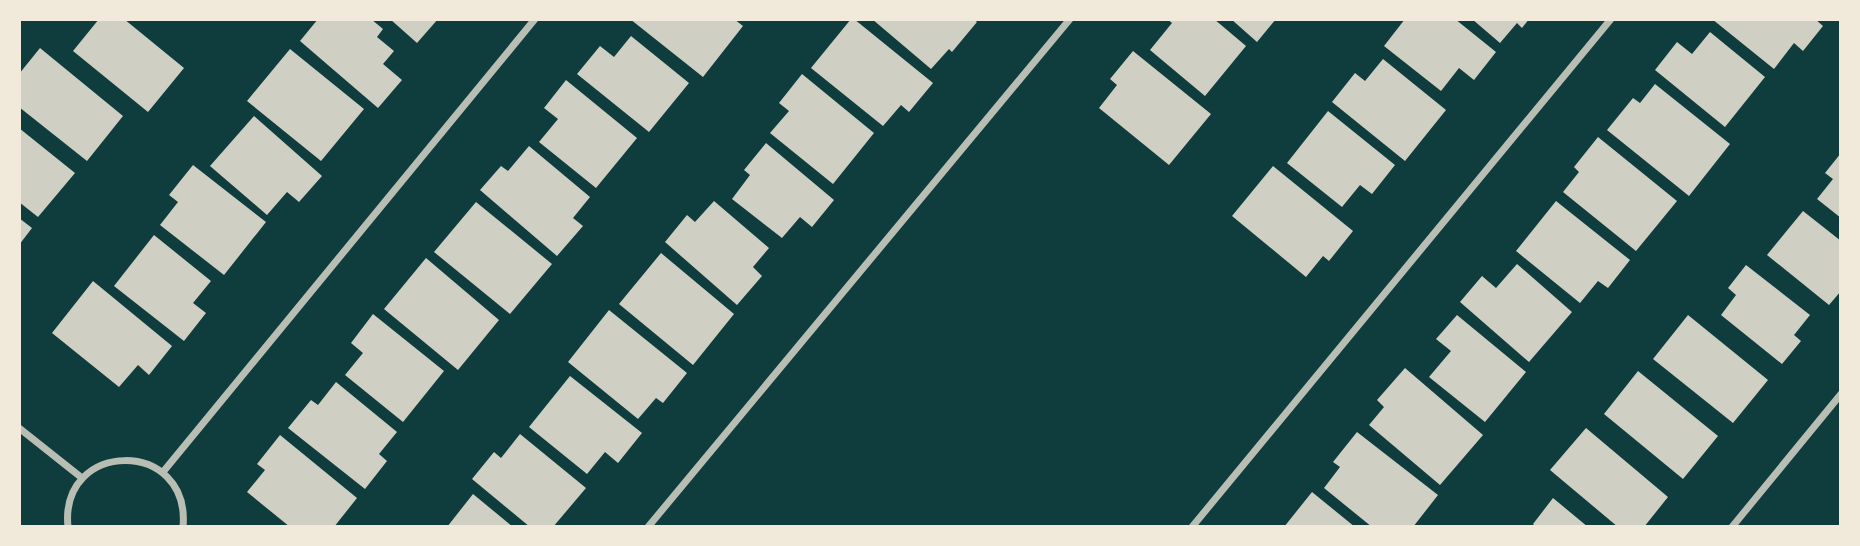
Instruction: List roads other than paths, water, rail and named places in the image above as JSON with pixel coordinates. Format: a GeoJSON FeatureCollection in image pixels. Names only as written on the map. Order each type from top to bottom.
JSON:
{"type":"FeatureCollection","features":[{"type":"Feature","properties":{"kind":"street"},"geometry":{"type":"LineString","coordinates":[[163,472],[535,19]]}},
{"type":"Feature","properties":{"kind":"street"},"geometry":{"type":"LineString","coordinates":[[648,527],[1070,19]]}},
{"type":"Feature","properties":{"kind":"street"},"geometry":{"type":"LineString","coordinates":[[1192,527],[1611,19]]}},
{"type":"Feature","properties":{"kind":"street"},"geometry":{"type":"LineString","coordinates":[[1732,527],[1841,394]]}},
{"type":"Feature","properties":{"kind":"street"},"geometry":{"type":"LineString","coordinates":[[19,428],[82,478]]}},
{"type":"Feature","properties":{"kind":"street"},"geometry":{"type":"LineString","coordinates":[[68,527],[69,503],[82,478],[93,468],[121,459],[136,460],[163,472],[180,496],[184,510],[183,527]]}}]}
